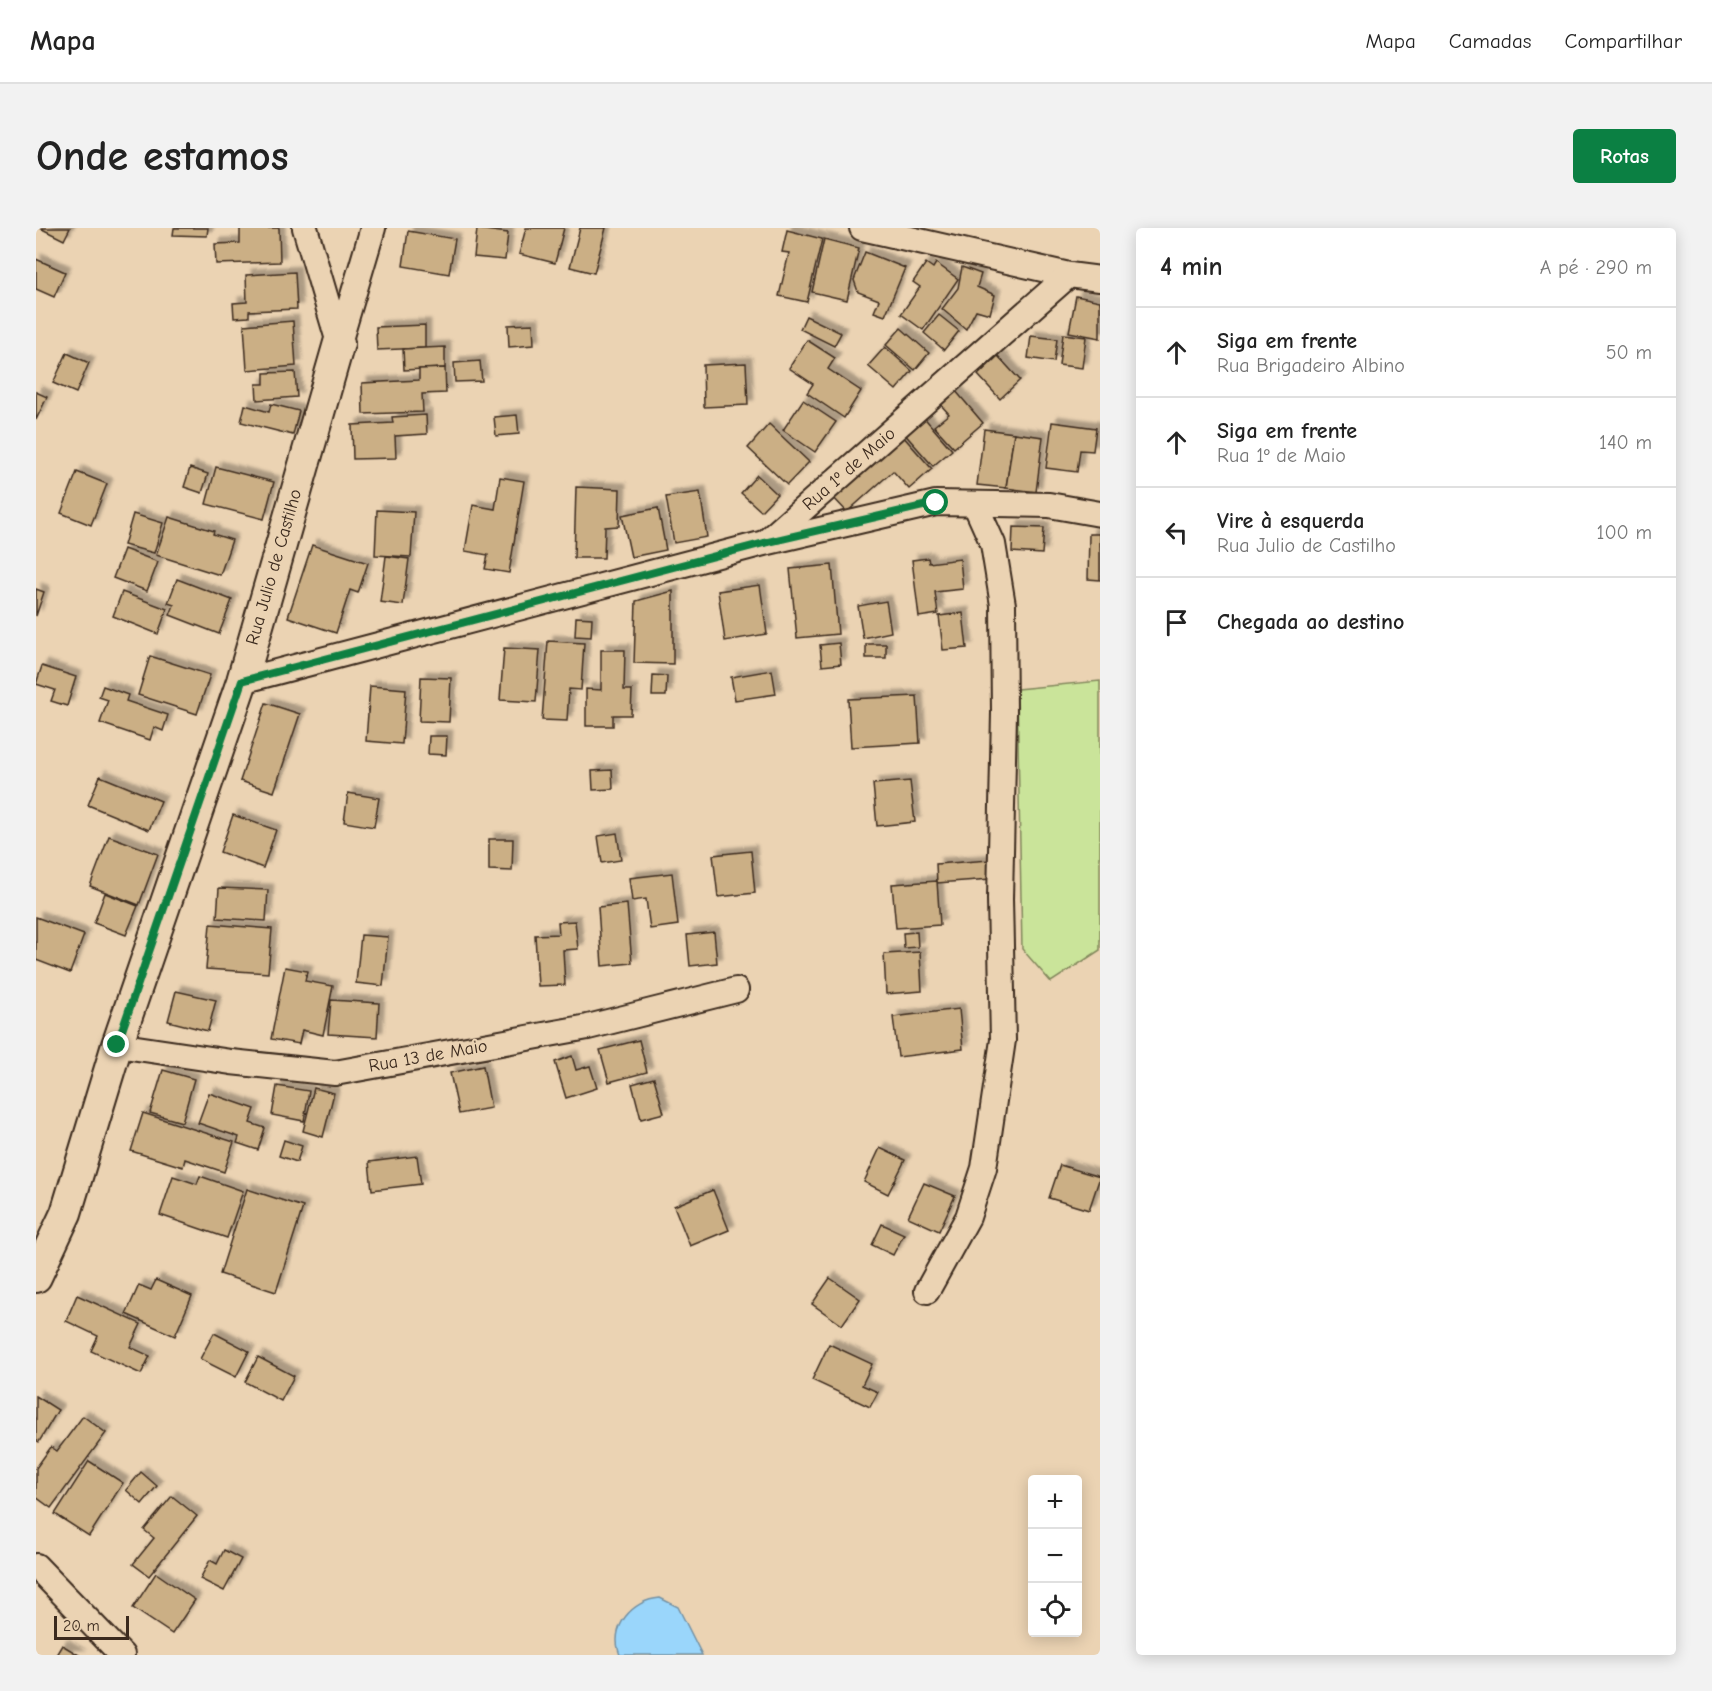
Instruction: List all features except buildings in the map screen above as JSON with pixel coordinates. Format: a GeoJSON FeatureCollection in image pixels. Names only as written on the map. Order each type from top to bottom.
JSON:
{"type":"FeatureCollection","features":[{"type":"Feature","properties":{"kind":"street"},"geometry":{"type":"LineString","coordinates":[[305,228],[339,344]]}},
{"type":"Feature","properties":{"kind":"street","name":"Rua Julio de Castilho"},"geometry":{"type":"LineString","coordinates":[[36,1277],[66,1213],[117,1045],[242,681],[373,228]]}},
{"type":"Feature","properties":{"kind":"street"},"geometry":{"type":"LineString","coordinates":[[862,228],[1069,275],[1100,279]]}},
{"type":"Feature","properties":{"kind":"street","name":"Rua 1º de Maio"},"geometry":{"type":"LineString","coordinates":[[242,681],[764,543],[1069,275]]}},
{"type":"Feature","properties":{"kind":"street"},"geometry":{"type":"LineString","coordinates":[[764,543],[936,503],[1049,505],[1100,514]]}},
{"type":"Feature","properties":{"kind":"street"},"geometry":{"type":"LineString","coordinates":[[927,1291],[968,1217],[984,1167],[1003,1040],[1000,899],[1004,605],[993,544],[975,504]]}},
{"type":"Feature","properties":{"kind":"street","name":"Rua 13 de Maio"},"geometry":{"type":"LineString","coordinates":[[117,1045],[231,1062],[335,1073],[588,1027],[736,990]]}},
{"type":"Feature","properties":{"kind":"street"},"geometry":{"type":"LineString","coordinates":[[36,1566],[122,1655]]}},
{"type":"Feature","properties":{"kind":"green space"},"geometry":{"type":"Polygon","coordinates":[[[1100,681],[1100,950],[1051,982],[1022,949],[1017,689],[1100,681]]]}},
{"type":"Feature","properties":{"kind":"water"},"geometry":{"type":"Polygon","coordinates":[[[660,1598],[678,1607],[702,1655],[620,1655],[617,1645],[618,1635],[625,1617],[640,1604],[660,1598]]]}},
{"type":"Feature","properties":{"kind":"route"},"geometry":{"type":"LineString","coordinates":[[117,1045],[242,681],[764,543],[936,503]]}}]}
